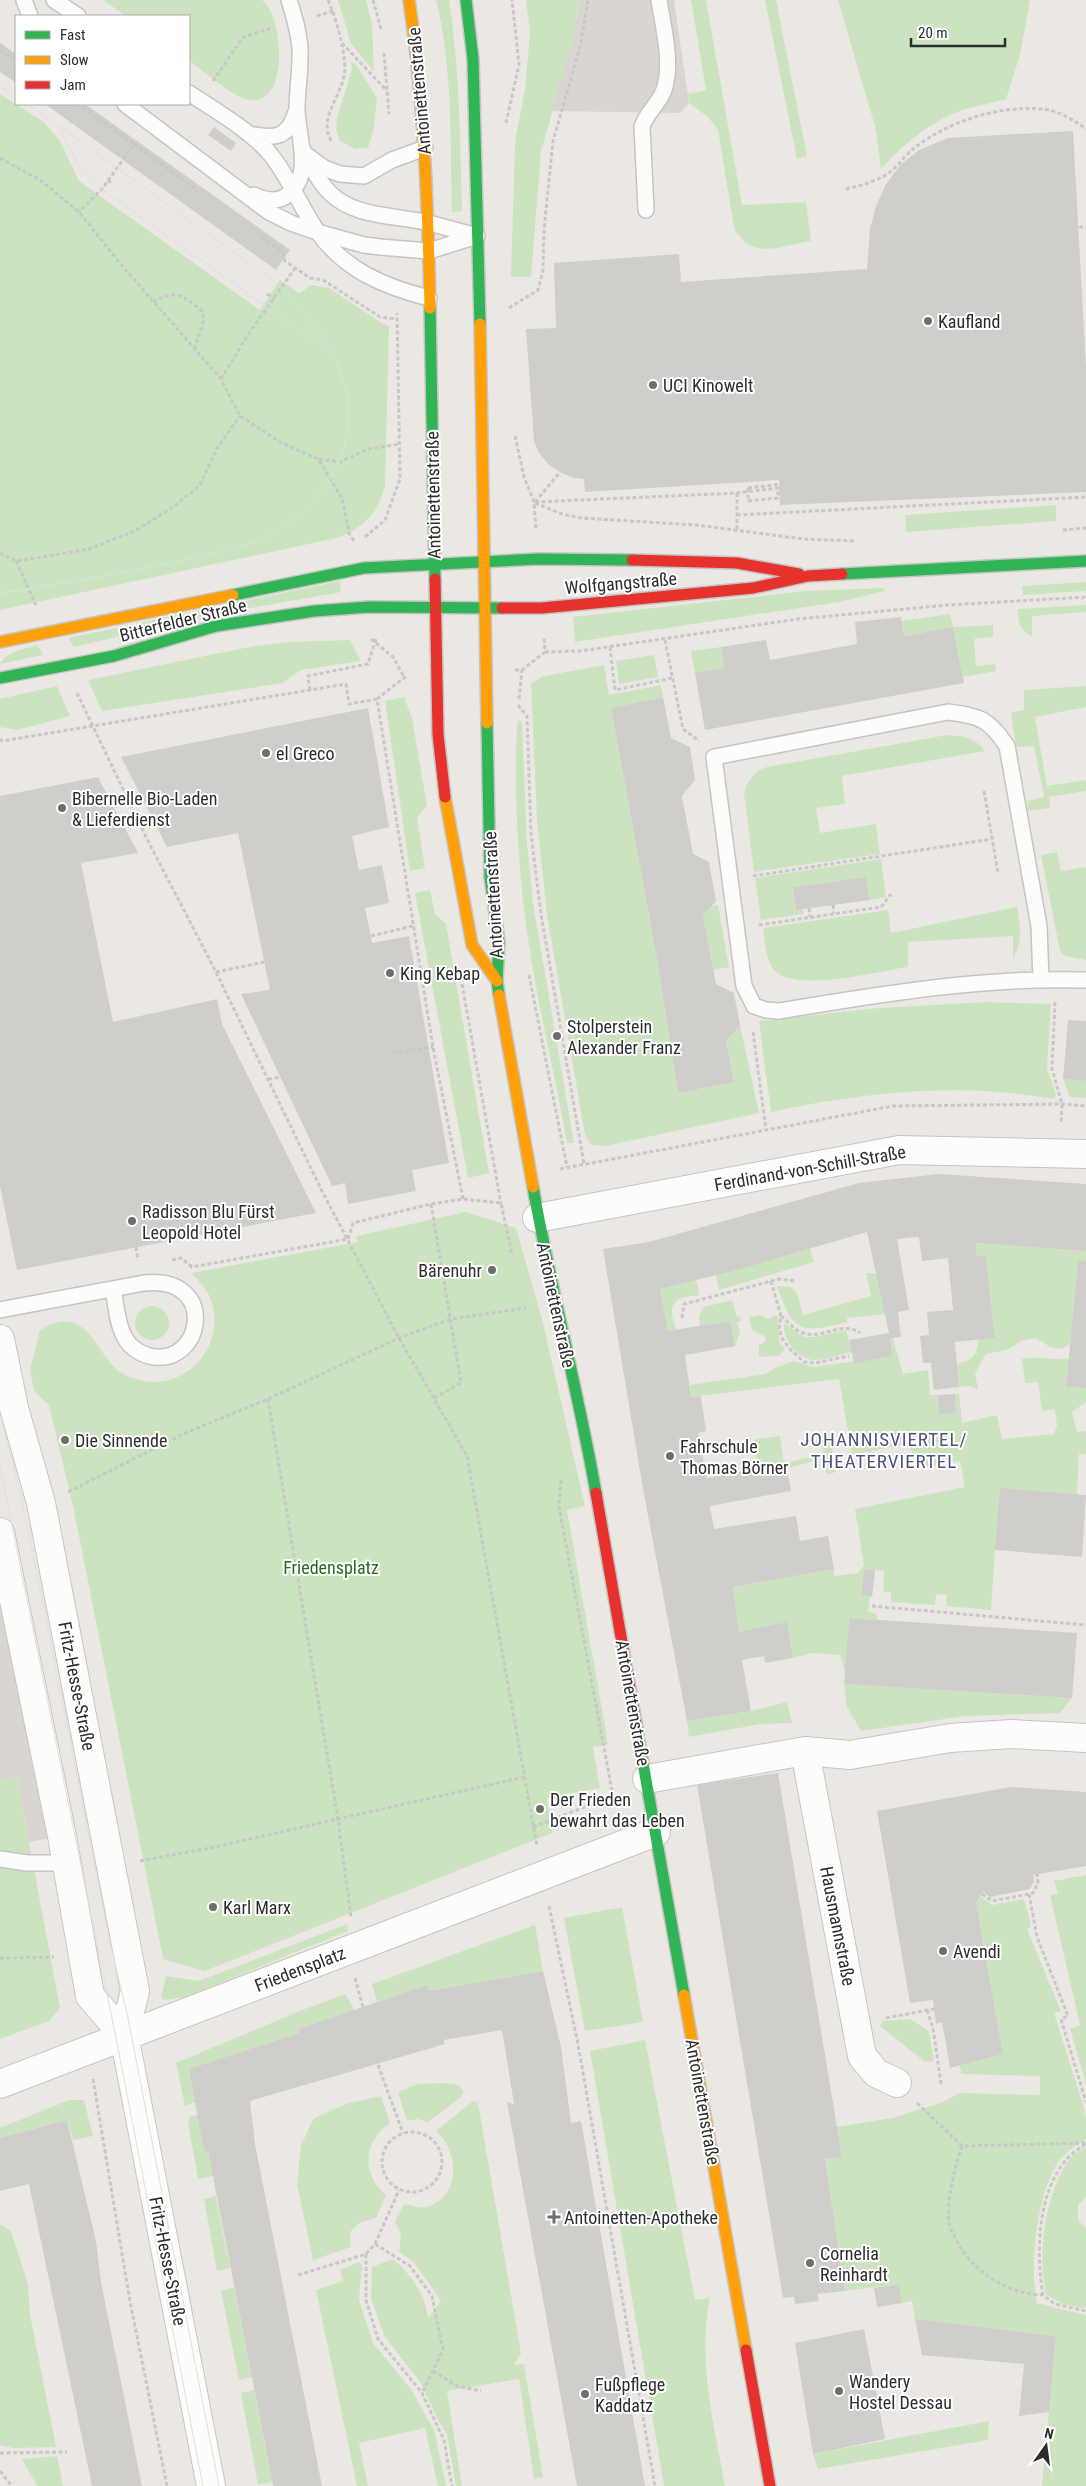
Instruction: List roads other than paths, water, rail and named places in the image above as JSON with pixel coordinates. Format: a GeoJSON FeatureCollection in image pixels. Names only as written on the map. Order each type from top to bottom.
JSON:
{"type":"FeatureCollection","features":[{"type":"Feature","properties":{"kind":"main road","name":"Antoinettenstraße"},"geometry":{"type":"LineString","coordinates":[[409,0],[419,69],[428,222],[438,734],[444,790],[472,945],[497,981]]}},
{"type":"Feature","properties":{"kind":"main road","name":"Antoinettenstraße"},"geometry":{"type":"LineString","coordinates":[[466,0],[474,59],[484,476],[490,877],[498,942],[497,981],[537,1218],[559,1328],[586,1437],[770,2486]]}},
{"type":"Feature","properties":{"kind":"main road","name":"Wolfgangstraße"},"geometry":{"type":"LineString","coordinates":[[435,563],[576,559],[737,563],[808,576]]}},
{"type":"Feature","properties":{"kind":"main road","name":"Wolfgangstraße"},"geometry":{"type":"LineString","coordinates":[[436,606],[542,608],[754,588],[808,576],[1086,561]]}},
{"type":"Feature","properties":{"kind":"main road","name":"Bitterfelder Straße"},"geometry":{"type":"LineString","coordinates":[[0,642],[364,568],[435,563]]}},
{"type":"Feature","properties":{"kind":"main road","name":"Bitterfelder Straße"},"geometry":{"type":"LineString","coordinates":[[0,678],[114,656],[216,626],[248,620],[357,608],[436,606]]}},
{"type":"Feature","properties":{"kind":"street","name":"Ferdinand-von-Schill-Straße"},"geometry":{"type":"LineString","coordinates":[[537,1218],[899,1150],[1086,1154]]}},
{"type":"Feature","properties":{"kind":"street","name":"Fritz-Hesse-Straße"},"geometry":{"type":"LineString","coordinates":[[0,1339],[14,1408],[41,1503],[112,1866],[135,1992],[124,2035],[211,2486]]}},
{"type":"Feature","properties":{"kind":"street"},"geometry":{"type":"LineString","coordinates":[[0,1532],[66,1863],[90,1996],[124,2035]]}},
{"type":"Feature","properties":{"kind":"street"},"geometry":{"type":"LineString","coordinates":[[647,1779],[805,1751],[850,1755],[950,1738],[1011,1734],[1086,1738]]}},
{"type":"Feature","properties":{"kind":"street","name":"Hausmannstraße"},"geometry":{"type":"LineString","coordinates":[[805,1751],[862,2056],[876,2073],[897,2083]]}},
{"type":"Feature","properties":{"kind":"street","name":"Friedensplatz"},"geometry":{"type":"LineString","coordinates":[[0,2084],[542,1874],[656,1832]]}},
{"type":"Feature","properties":{"kind":"lane"},"geometry":{"type":"LineString","coordinates":[[24,0],[30,15]]}},
{"type":"Feature","properties":{"kind":"lane"},"geometry":{"type":"LineString","coordinates":[[54,0],[76,15]]}},
{"type":"Feature","properties":{"kind":"lane"},"geometry":{"type":"LineString","coordinates":[[240,190],[264,200],[276,201],[286,197],[294,190],[302,172],[302,150],[297,108],[300,48],[296,22],[289,0]]}},
{"type":"Feature","properties":{"kind":"lane"},"geometry":{"type":"LineString","coordinates":[[646,210],[642,128],[644,121],[664,92],[667,68],[659,0]]}},
{"type":"Feature","properties":{"kind":"lane"},"geometry":{"type":"LineString","coordinates":[[194,97],[249,134],[270,154],[294,190],[317,232],[361,274],[396,290],[429,298]]}},
{"type":"Feature","properties":{"kind":"lane"},"geometry":{"type":"LineString","coordinates":[[126,105],[175,139],[270,212],[292,223],[364,245],[429,250],[477,236]]}},
{"type":"Feature","properties":{"kind":"lane"},"geometry":{"type":"LineString","coordinates":[[249,134],[268,138],[281,135],[289,128],[297,108]]}},
{"type":"Feature","properties":{"kind":"lane"},"geometry":{"type":"LineString","coordinates":[[302,150],[324,168],[352,177],[364,176],[392,160],[424,148]]}},
{"type":"Feature","properties":{"kind":"lane"},"geometry":{"type":"LineString","coordinates":[[302,150],[315,173],[330,193],[348,205],[370,213],[428,222],[477,236]]}},
{"type":"Feature","properties":{"kind":"lane"},"geometry":{"type":"LineString","coordinates":[[1041,980],[1039,926],[1008,746],[994,727],[972,715],[948,712],[714,757],[744,986],[754,1006],[766,1010],[779,1011],[928,988],[975,983],[1041,980],[1057,979],[1086,980]]}},
{"type":"Feature","properties":{"kind":"lane"},"geometry":{"type":"LineString","coordinates":[[0,1310],[153,1282],[166,1282],[177,1287],[187,1295],[193,1306],[196,1319],[194,1331],[188,1342],[179,1351],[167,1356],[154,1357],[142,1354],[124,1338],[113,1290]]}},
{"type":"Feature","properties":{"kind":"lane"},"geometry":{"type":"LineString","coordinates":[[0,1859],[27,1863],[66,1863]]}},
{"type":"Feature","properties":{"kind":"tram line"},"geometry":{"type":"LineString","coordinates":[[0,87],[15,95]]}},
{"type":"Feature","properties":{"kind":"tram line"},"geometry":{"type":"LineString","coordinates":[[0,593],[99,577],[173,562],[236,548],[273,533],[300,515],[322,492],[338,465],[347,434],[348,410],[345,388],[339,367],[329,347],[316,329],[286,294],[270,278],[29,105]]}},
{"type":"Feature","properties":{"kind":"tram line"},"geometry":{"type":"LineString","coordinates":[[59,129],[79,165],[102,189],[328,351]]}},
{"type":"Feature","properties":{"kind":"tram line"},"geometry":{"type":"LineString","coordinates":[[0,1414],[19,1488],[109,1938],[128,2018],[219,2486]]}},
{"type":"Feature","properties":{"kind":"tram line"},"geometry":{"type":"LineString","coordinates":[[0,1467],[116,2038],[203,2486]]}},
{"type":"Feature","properties":{"kind":"place","name":"Kaufland"},"geometry":{"type":"Point","coordinates":[928,321]}},
{"type":"Feature","properties":{"kind":"place","name":"UCI Kinowelt"},"geometry":{"type":"Point","coordinates":[653,385]}},
{"type":"Feature","properties":{"kind":"place","name":"el Greco"},"geometry":{"type":"Point","coordinates":[266,753]}},
{"type":"Feature","properties":{"kind":"place","name":"Bibernelle Bio-Laden & Lieferdienst"},"geometry":{"type":"Point","coordinates":[62,808]}},
{"type":"Feature","properties":{"kind":"place","name":"King Kebap"},"geometry":{"type":"Point","coordinates":[390,973]}},
{"type":"Feature","properties":{"kind":"place","name":"Stolperstein Alexander Franz"},"geometry":{"type":"Point","coordinates":[557,1036]}},
{"type":"Feature","properties":{"kind":"place","name":"Radisson Blu Fürst Leopold Hotel"},"geometry":{"type":"Point","coordinates":[132,1221]}},
{"type":"Feature","properties":{"kind":"place","name":"Bärenuhr"},"geometry":{"type":"Point","coordinates":[492,1270]}},
{"type":"Feature","properties":{"kind":"place","name":"Die Sinnende"},"geometry":{"type":"Point","coordinates":[65,1440]}},
{"type":"Feature","properties":{"kind":"place","name":"Fahrschule Thomas Börner"},"geometry":{"type":"Point","coordinates":[670,1456]}},
{"type":"Feature","properties":{"kind":"place","name":"Der Frieden bewahrt das Leben"},"geometry":{"type":"Point","coordinates":[540,1809]}},
{"type":"Feature","properties":{"kind":"place","name":"Karl Marx"},"geometry":{"type":"Point","coordinates":[213,1907]}},
{"type":"Feature","properties":{"kind":"place","name":"Avendi"},"geometry":{"type":"Point","coordinates":[943,1951]}},
{"type":"Feature","properties":{"kind":"place","name":"Antoinetten-Apotheke"},"geometry":{"type":"Point","coordinates":[554,2217]}},
{"type":"Feature","properties":{"kind":"place","name":"Cornelia Reinhardt"},"geometry":{"type":"Point","coordinates":[810,2263]}},
{"type":"Feature","properties":{"kind":"place","name":"Wandery Hostel Dessau"},"geometry":{"type":"Point","coordinates":[839,2391]}},
{"type":"Feature","properties":{"kind":"place","name":"Fußpflege Kaddatz"},"geometry":{"type":"Point","coordinates":[585,2394]}},
{"type":"Feature","properties":{"kind":"district","name":"JOHANNISVIERTEL/ THEATERVIERTEL"},"geometry":{"type":"Point","coordinates":[884,1450]}}]}
